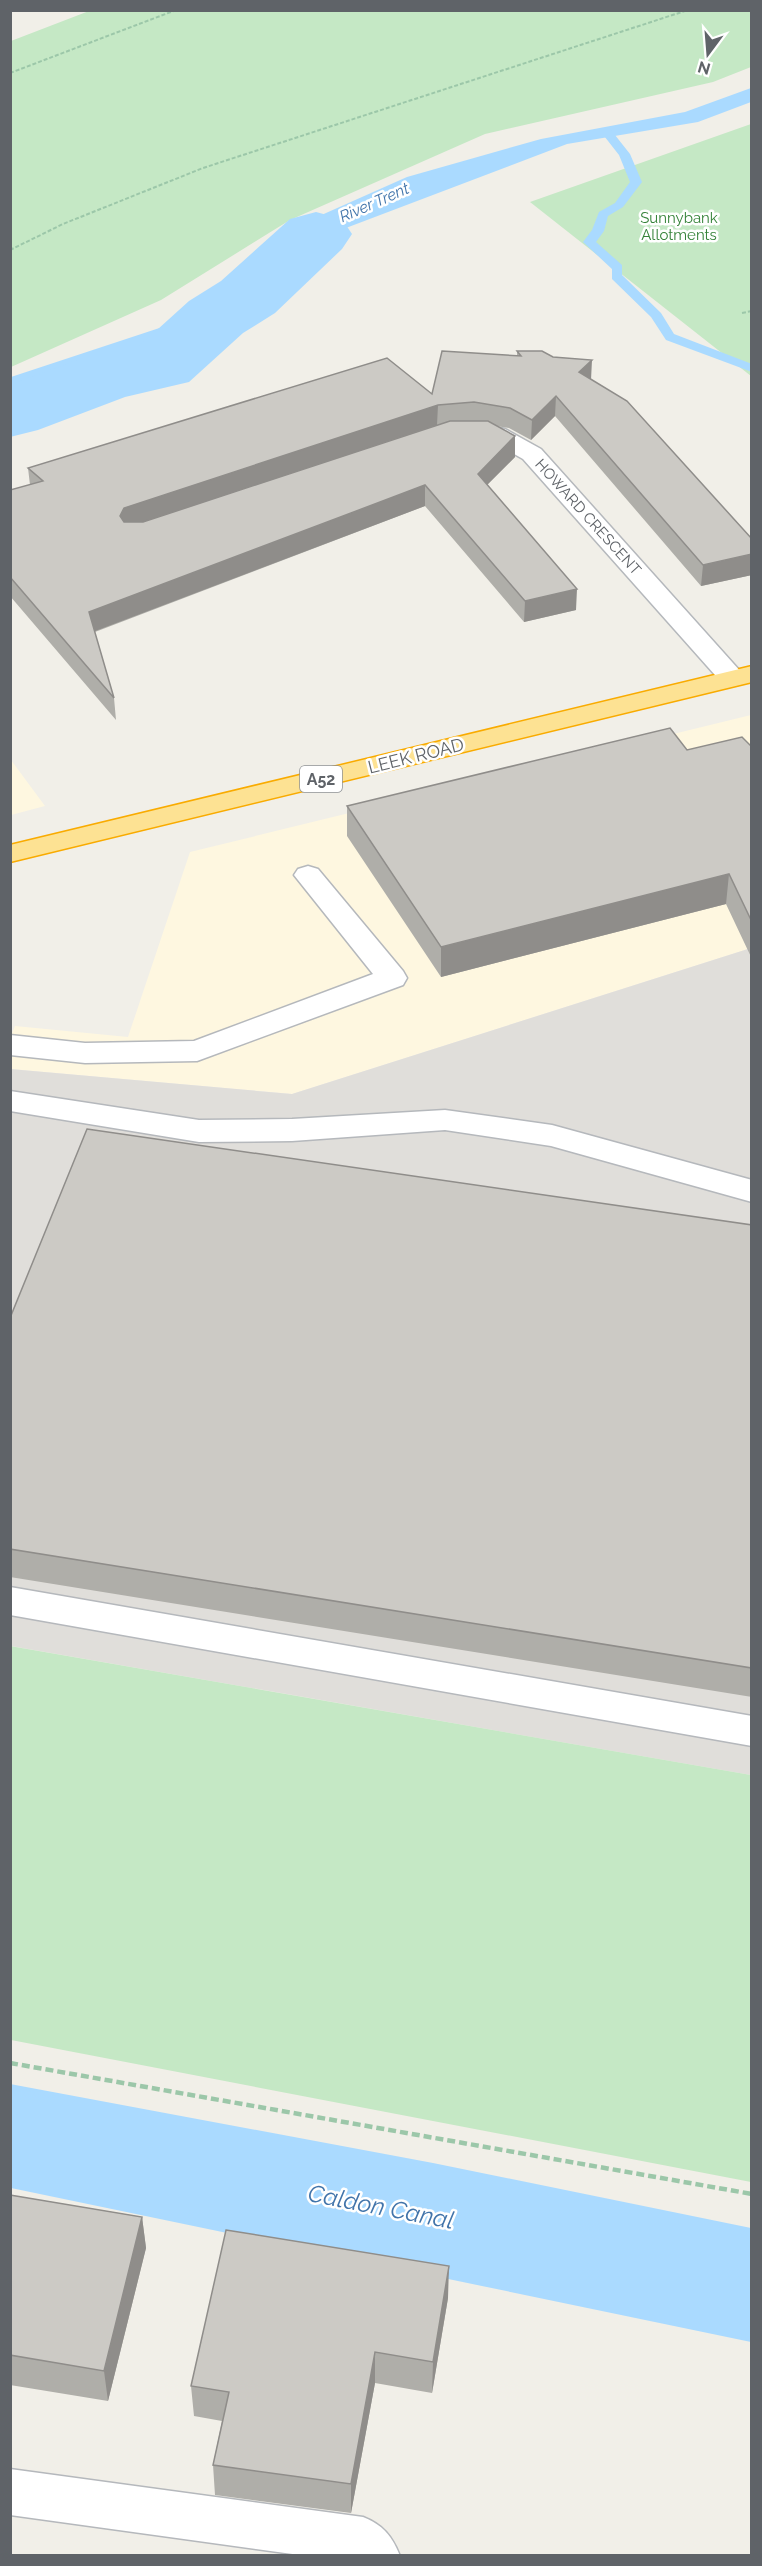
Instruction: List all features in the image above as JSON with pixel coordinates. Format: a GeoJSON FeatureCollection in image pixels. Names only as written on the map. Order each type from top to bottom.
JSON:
{"type":"FeatureCollection","features":[{"type":"Feature","properties":{"kind":"highway","name":"LEEK ROAD"},"geometry":{"type":"LineString","coordinates":[[10,854],[742,676]]}},
{"type":"Feature","properties":{"kind":"street","name":"HOWARD CRESCENT"},"geometry":{"type":"LineString","coordinates":[[446,432],[484,429],[509,438],[532,454],[742,676]]}},
{"type":"Feature","properties":{"kind":"street"},"geometry":{"type":"LineString","coordinates":[[10,1045],[85,1053],[197,1051],[392,978],[308,875]]}},
{"type":"Feature","properties":{"kind":"street"},"geometry":{"type":"LineString","coordinates":[[10,1101],[199,1131],[292,1130],[445,1120],[552,1136],[730,1187],[752,1191]]}},
{"type":"Feature","properties":{"kind":"street"},"geometry":{"type":"LineString","coordinates":[[10,1601],[752,1731]]}},
{"type":"Feature","properties":{"kind":"street"},"geometry":{"type":"LineString","coordinates":[[10,2492],[363,2540],[377,2556]]}},
{"type":"Feature","properties":{"kind":"path"},"geometry":{"type":"LineString","coordinates":[[10,73],[176,10]]}},
{"type":"Feature","properties":{"kind":"path"},"geometry":{"type":"LineString","coordinates":[[10,250],[63,224],[203,168],[688,10]]}},
{"type":"Feature","properties":{"kind":"path"},"geometry":{"type":"LineString","coordinates":[[742,313],[752,311]]}},
{"type":"Feature","properties":{"kind":"path"},"geometry":{"type":"LineString","coordinates":[[10,2063],[752,2194]]}},
{"type":"Feature","properties":{"kind":"shaded area"},"geometry":{"type":"Polygon","coordinates":[[[751,715],[751,948],[292,1094],[11,1069],[10,1038],[15,1026],[128,1037],[190,852],[751,715]]]}},
{"type":"Feature","properties":{"kind":"shaded area"},"geometry":{"type":"Polygon","coordinates":[[[11,760],[45,806],[11,815],[11,760]]]}},
{"type":"Feature","properties":{"kind":"shaded area"},"geometry":{"type":"Polygon","coordinates":[[[751,948],[751,1775],[11,1646],[10,1069],[292,1094],[751,948]]]}},
{"type":"Feature","properties":{"kind":"green space"},"geometry":{"type":"Polygon","coordinates":[[[89,11],[751,11],[751,67],[713,82],[485,134],[290,220],[161,300],[11,367],[11,41],[89,11]]]}},
{"type":"Feature","properties":{"kind":"green space","name":"Sunnybank Allotments"},"geometry":{"type":"Polygon","coordinates":[[[752,124],[751,376],[530,202],[752,124]]]}},
{"type":"Feature","properties":{"kind":"green space"},"geometry":{"type":"Polygon","coordinates":[[[10,1646],[751,1775],[751,2182],[11,2040],[10,1646]]]}},
{"type":"Feature","properties":{"kind":"water"},"geometry":{"type":"Polygon","coordinates":[[[751,88],[751,102],[698,122],[567,144],[338,231],[292,281],[218,326],[11,395],[11,377],[220,308],[299,225],[407,177],[541,139],[685,112],[751,88]]]}},
{"type":"Feature","properties":{"kind":"water","name":"Caldon Canal"},"geometry":{"type":"Polygon","coordinates":[[[10,2084],[433,2163],[751,2228],[751,2342],[11,2188],[10,2084]]]}},
{"type":"Feature","properties":{"kind":"building"},"geometry":{"type":"Polygon","coordinates":[[[442,351],[521,356],[517,351],[542,351],[553,357],[592,360],[579,372],[627,401],[752,539],[752,554],[703,565],[556,396],[532,420],[510,408],[474,402],[438,405],[124,508],[120,516],[124,522],[143,522],[450,421],[488,421],[515,436],[478,474],[577,589],[525,601],[425,485],[89,612],[114,698],[10,577],[10,490],[43,481],[28,468],[387,358],[432,394],[442,351]]]}},
{"type":"Feature","properties":{"kind":"building"},"geometry":{"type":"Polygon","coordinates":[[[670,728],[687,750],[742,737],[752,747],[752,922],[729,874],[441,947],[347,806],[670,728]]]}},
{"type":"Feature","properties":{"kind":"building"},"geometry":{"type":"Polygon","coordinates":[[[87,1129],[752,1225],[752,1668],[10,1549],[10,1318],[87,1129]]]}},
{"type":"Feature","properties":{"kind":"building"},"geometry":{"type":"Polygon","coordinates":[[[10,2195],[142,2217],[104,2371],[10,2355],[10,2195]]]}},
{"type":"Feature","properties":{"kind":"building"},"geometry":{"type":"Polygon","coordinates":[[[226,2230],[449,2266],[433,2362],[375,2352],[351,2484],[213,2465],[229,2392],[191,2386],[226,2230]]]}},
{"type":"Feature","properties":{"kind":"waterway"},"geometry":{"type":"LineString","coordinates":[[607,132],[624,154],[636,182],[619,205],[603,214],[598,231],[589,242],[618,268],[616,276],[657,316],[661,326],[670,337],[694,348],[752,368]]}},
{"type":"Feature","properties":{"kind":"waterway","name":"River Trent"},"geometry":{"type":"LineString","coordinates":[[10,413],[105,377],[162,366],[216,317],[248,297],[316,234]]}}]}
